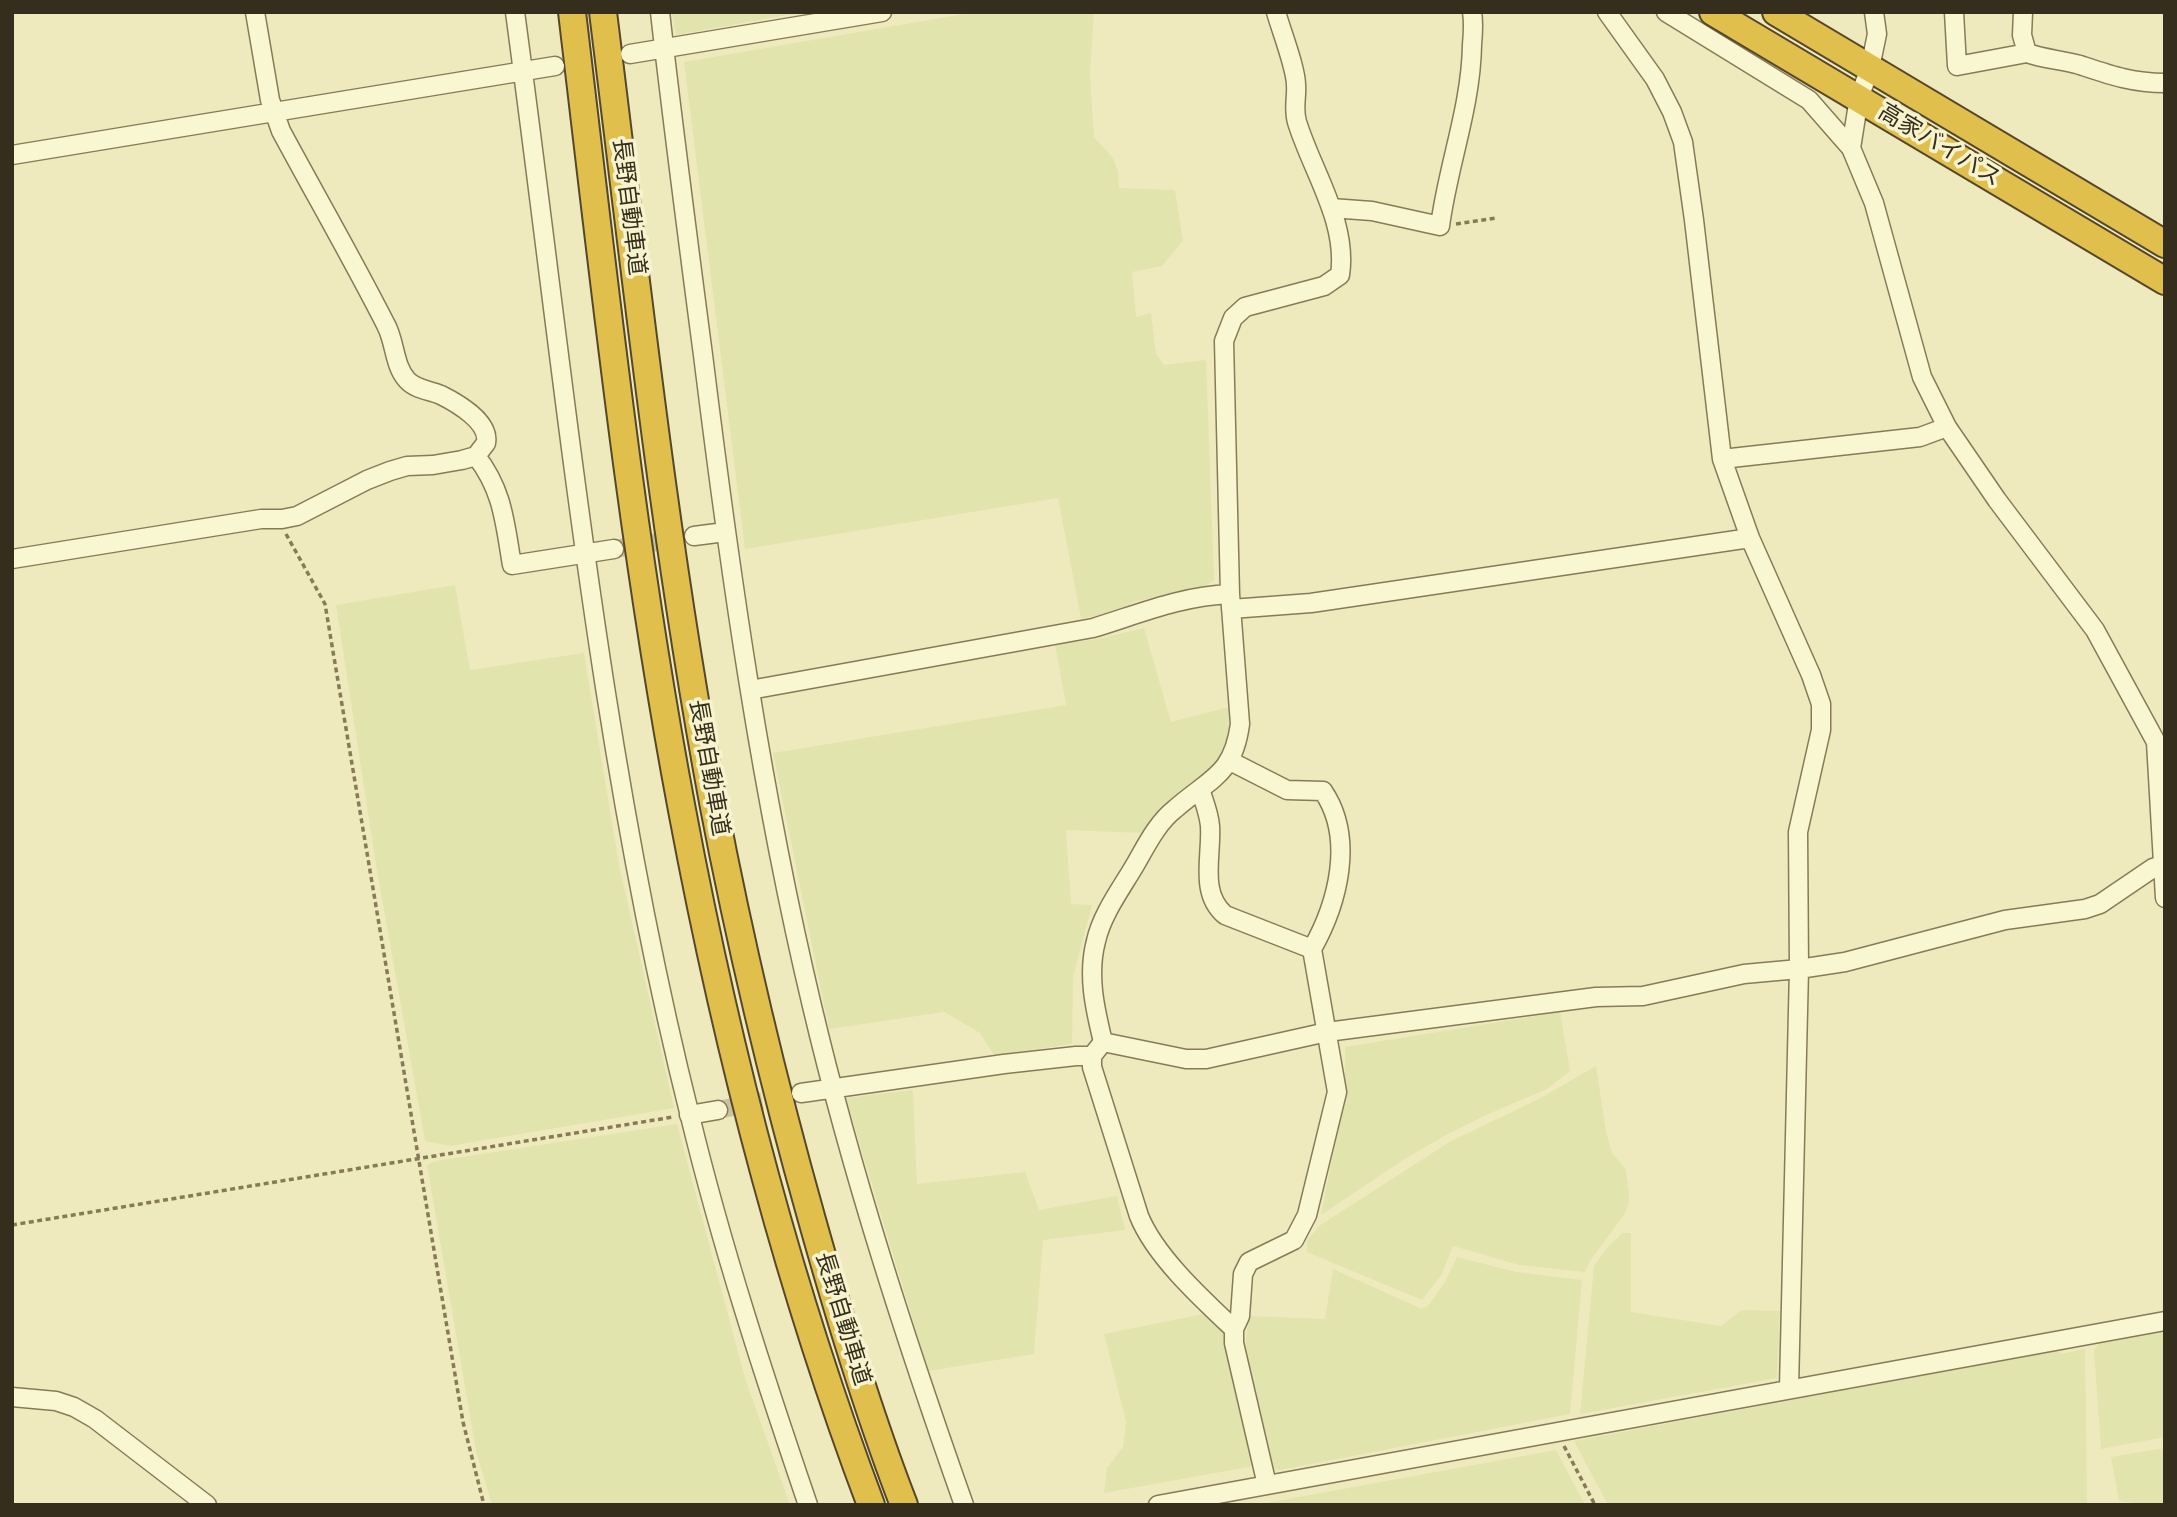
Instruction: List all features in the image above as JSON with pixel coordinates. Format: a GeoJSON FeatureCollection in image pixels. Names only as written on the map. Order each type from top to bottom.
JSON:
{"type":"FeatureCollection","features":[{"type":"Feature","properties":{"kind":"highway","name":"長野自動車道"},"geometry":{"type":"LineString","coordinates":[[572,12],[617,396],[654,649],[681,808],[712,958],[749,1114],[795,1279],[850,1451],[871,1505]]}},
{"type":"Feature","properties":{"kind":"highway","name":"長野自動車道"},"geometry":{"type":"LineString","coordinates":[[603,12],[651,393],[687,647],[713,801],[743,950],[781,1112],[827,1273],[881,1444],[904,1505]]}},
{"type":"Feature","properties":{"kind":"highway","name":"高家バイパス"},"geometry":{"type":"LineString","coordinates":[[1713,12],[2165,281]]}},
{"type":"Feature","properties":{"kind":"highway","name":"高家バイパス"},"geometry":{"type":"LineString","coordinates":[[1776,12],[2165,244]]}},
{"type":"Feature","properties":{"kind":"street"},"geometry":{"type":"LineString","coordinates":[[12,559],[261,519],[297,516],[390,471],[476,456],[486,443],[485,429],[478,421],[459,405],[441,395],[417,387],[407,380],[401,369],[388,328],[273,112],[255,12]]}},
{"type":"Feature","properties":{"kind":"street"},"geometry":{"type":"LineString","coordinates":[[515,12],[584,555],[628,822],[689,1115],[756,1353],[808,1505]]}},
{"type":"Feature","properties":{"kind":"street"},"geometry":{"type":"LineString","coordinates":[[660,12],[725,532],[772,820],[811,1005],[832,1087],[885,1274],[964,1505]]}},
{"type":"Feature","properties":{"kind":"street"},"geometry":{"type":"LineString","coordinates":[[630,54],[882,12]]}},
{"type":"Feature","properties":{"kind":"street"},"geometry":{"type":"LineString","coordinates":[[1234,1329],[1195,1291],[1147,1235],[1092,1067],[1097,1049],[1092,971],[1096,942],[1104,920],[1151,837],[1172,810],[1217,777],[1230,761],[1237,743],[1240,723],[1231,602],[1224,341],[1233,318],[1245,307],[1324,286],[1340,275],[1343,258],[1331,208],[1296,120],[1296,84],[1276,12]]}},
{"type":"Feature","properties":{"kind":"street"},"geometry":{"type":"LineString","coordinates":[[1331,208],[1372,211],[1440,226],[1444,191],[1464,118],[1472,72],[1472,12]]}},
{"type":"Feature","properties":{"kind":"street"},"geometry":{"type":"LineString","coordinates":[[1607,12],[1655,79],[1672,112],[1683,142],[1722,458],[1750,538],[1821,704],[1821,730],[1798,832],[1799,969],[1789,1388]]}},
{"type":"Feature","properties":{"kind":"street"},"geometry":{"type":"LineString","coordinates":[[1665,12],[1809,100],[1851,148],[1874,203],[1922,377],[1947,427],[1997,500],[2095,630],[2160,748],[2165,898]]}},
{"type":"Feature","properties":{"kind":"street"},"geometry":{"type":"LineString","coordinates":[[1851,148],[1859,98],[1870,68],[1877,34],[1874,12]]}},
{"type":"Feature","properties":{"kind":"street"},"geometry":{"type":"LineString","coordinates":[[1954,12],[1957,66],[2027,53],[2043,59],[2077,64],[2120,79],[2165,83]]}},
{"type":"Feature","properties":{"kind":"street"},"geometry":{"type":"LineString","coordinates":[[2023,12],[2022,35],[2027,53]]}},
{"type":"Feature","properties":{"kind":"street"},"geometry":{"type":"LineString","coordinates":[[12,155],[555,66]]}},
{"type":"Feature","properties":{"kind":"street"},"geometry":{"type":"LineString","coordinates":[[1722,458],[1920,438],[1947,427]]}},
{"type":"Feature","properties":{"kind":"street"},"geometry":{"type":"LineString","coordinates":[[476,456],[489,473],[500,498],[512,565],[614,548]]}},
{"type":"Feature","properties":{"kind":"street"},"geometry":{"type":"LineString","coordinates":[[694,536],[725,532]]}},
{"type":"Feature","properties":{"kind":"street"},"geometry":{"type":"LineString","coordinates":[[750,690],[1093,628],[1142,610],[1181,600],[1311,603],[1750,538]]}},
{"type":"Feature","properties":{"kind":"street"},"geometry":{"type":"LineString","coordinates":[[1230,761],[1287,790],[1323,792],[1332,805],[1340,833],[1340,856],[1331,906],[1312,949],[1337,1091],[1307,1215],[1294,1240],[1248,1262],[1243,1274],[1240,1316],[1234,1329],[1234,1343],[1267,1485]]}},
{"type":"Feature","properties":{"kind":"street"},"geometry":{"type":"LineString","coordinates":[[1200,789],[1209,815],[1207,873],[1216,907],[1225,915],[1312,949]]}},
{"type":"Feature","properties":{"kind":"street"},"geometry":{"type":"LineString","coordinates":[[801,1093],[1076,1056],[1097,1049],[1206,1059],[1327,1032],[1596,998],[1643,996],[1744,974],[1799,969],[1881,954],[2005,920],[2085,909],[2100,904],[2153,868],[2162,865]]}},
{"type":"Feature","properties":{"kind":"street"},"geometry":{"type":"LineString","coordinates":[[689,1115],[718,1110]]}},
{"type":"Feature","properties":{"kind":"street"},"geometry":{"type":"LineString","coordinates":[[1158,1505],[2165,1321]]}},
{"type":"Feature","properties":{"kind":"street"},"geometry":{"type":"LineString","coordinates":[[12,1397],[56,1401],[74,1407],[95,1419],[207,1505]]}},
{"type":"Feature","properties":{"kind":"path"},"geometry":{"type":"LineString","coordinates":[[1440,226],[1497,218]]}},
{"type":"Feature","properties":{"kind":"path"},"geometry":{"type":"LineString","coordinates":[[282,519],[285,532],[325,604],[463,1422],[484,1505]]}},
{"type":"Feature","properties":{"kind":"path"},"geometry":{"type":"LineString","coordinates":[[12,1225],[689,1115]]}},
{"type":"Feature","properties":{"kind":"path"},"geometry":{"type":"LineString","coordinates":[[1559,1431],[1564,1448],[1595,1505]]}},
{"type":"Feature","properties":{"kind":"green space"},"geometry":{"type":"Polygon","coordinates":[[[672,12],[803,12],[676,35],[672,12]]]}},
{"type":"Feature","properties":{"kind":"green space"},"geometry":{"type":"Polygon","coordinates":[[[976,12],[1094,12],[1090,74],[1094,137],[1113,158],[1118,171],[1119,188],[1175,190],[1183,241],[1162,266],[1132,272],[1136,317],[1151,313],[1156,354],[1164,365],[1206,360],[1214,580],[1201,589],[1136,601],[1114,613],[1081,618],[1058,498],[745,549],[684,62],[976,12]]]}},
{"type":"Feature","properties":{"kind":"green space"},"geometry":{"type":"Polygon","coordinates":[[[455,585],[470,670],[584,653],[619,865],[674,1108],[450,1146],[425,1141],[376,865],[336,605],[455,585]]]}},
{"type":"Feature","properties":{"kind":"green space"},"geometry":{"type":"Polygon","coordinates":[[[1144,628],[1171,722],[1229,707],[1228,743],[1219,760],[1171,800],[1144,833],[1066,830],[1071,904],[1092,905],[1073,977],[1072,1044],[994,1055],[980,1033],[944,1012],[829,1029],[773,753],[1066,705],[1055,644],[1093,640],[1144,628]]]}},
{"type":"Feature","properties":{"kind":"green space"},"geometry":{"type":"Polygon","coordinates":[[[1560,1012],[1570,1071],[1547,1089],[1446,1135],[1403,1160],[1321,1215],[1345,1093],[1345,1047],[1560,1012]]]}},
{"type":"Feature","properties":{"kind":"green space"},"geometry":{"type":"Polygon","coordinates":[[[1596,1066],[1606,1132],[1612,1153],[1626,1170],[1629,1204],[1585,1272],[1519,1265],[1453,1246],[1442,1274],[1422,1300],[1307,1252],[1307,1241],[1319,1226],[1451,1141],[1537,1100],[1596,1066]]]}},
{"type":"Feature","properties":{"kind":"green space"},"geometry":{"type":"Polygon","coordinates":[[[913,1090],[917,1184],[1025,1172],[1039,1210],[1117,1196],[1125,1230],[1043,1240],[1034,1354],[928,1371],[846,1098],[913,1090]]]}},
{"type":"Feature","properties":{"kind":"green space"},"geometry":{"type":"Polygon","coordinates":[[[677,1124],[745,1378],[790,1505],[492,1505],[476,1451],[427,1165],[436,1161],[677,1124]]]}},
{"type":"Feature","properties":{"kind":"green space"},"geometry":{"type":"Polygon","coordinates":[[[1622,1233],[1631,1233],[1631,1312],[1721,1326],[1742,1310],[1780,1311],[1777,1378],[1580,1414],[1594,1266],[1622,1233]]]}},
{"type":"Feature","properties":{"kind":"green space"},"geometry":{"type":"Polygon","coordinates":[[[1457,1257],[1516,1272],[1582,1280],[1570,1414],[1274,1469],[1245,1346],[1249,1316],[1325,1319],[1333,1269],[1420,1308],[1427,1307],[1445,1282],[1457,1257]]]}},
{"type":"Feature","properties":{"kind":"green space"},"geometry":{"type":"Polygon","coordinates":[[[1203,1314],[1223,1328],[1254,1466],[1104,1493],[1107,1468],[1123,1447],[1126,1422],[1104,1334],[1203,1314]]]}},
{"type":"Feature","properties":{"kind":"green space"},"geometry":{"type":"Polygon","coordinates":[[[2165,1330],[2165,1437],[2101,1449],[2094,1350],[2099,1344],[2165,1330]]]}},
{"type":"Feature","properties":{"kind":"green space"},"geometry":{"type":"Polygon","coordinates":[[[2085,1349],[2087,1505],[1608,1505],[1574,1441],[2058,1350],[2061,1354],[2085,1349]]]}},
{"type":"Feature","properties":{"kind":"green space"},"geometry":{"type":"Polygon","coordinates":[[[2165,1448],[2165,1503],[2150,1505],[2119,1501],[2111,1457],[2165,1448]]]}},
{"type":"Feature","properties":{"kind":"green space"},"geometry":{"type":"Polygon","coordinates":[[[1556,1450],[1585,1505],[1266,1503],[1556,1450]]]}},
{"type":"Feature","properties":{"kind":"tunnel"},"geometry":{"type":"LineString","coordinates":[[614,549],[694,536]]}},
{"type":"Feature","properties":{"kind":"tunnel"},"geometry":{"type":"LineString","coordinates":[[718,1110],[787,1096]]}}]}
